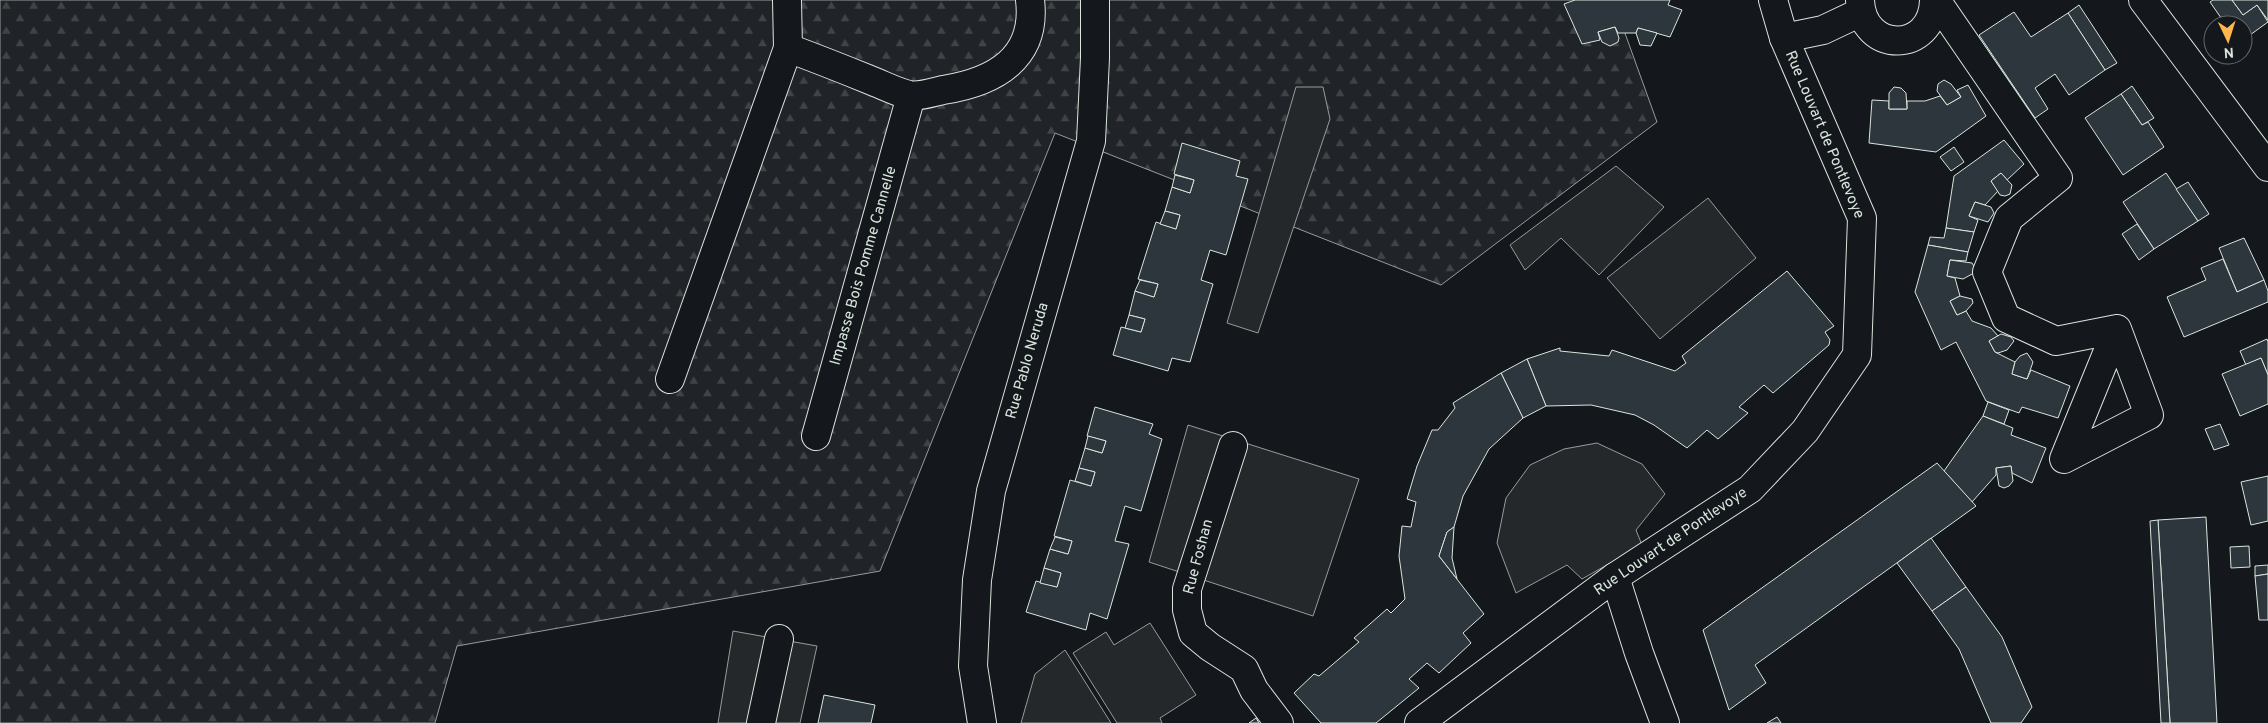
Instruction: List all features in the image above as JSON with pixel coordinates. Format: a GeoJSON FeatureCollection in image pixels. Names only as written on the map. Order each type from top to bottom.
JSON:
{"type":"FeatureCollection","features":[{"type":"Feature","properties":{"kind":"street"},"geometry":{"type":"LineString","coordinates":[[670,379],[788,48],[787,0]]}},
{"type":"Feature","properties":{"kind":"street"},"geometry":{"type":"LineString","coordinates":[[788,48],[911,96],[950,89],[995,75],[1010,62],[1023,47],[1029,32],[1030,0]]}},
{"type":"Feature","properties":{"kind":"street","name":"Rue Pablo Neruda"},"geometry":{"type":"LineString","coordinates":[[982,723],[973,666],[977,580],[991,491],[1091,141],[1095,58],[1095,0]]}},
{"type":"Feature","properties":{"kind":"street","name":"Rue Louvart de Pontlevoye"},"geometry":{"type":"LineString","coordinates":[[1419,723],[1615,577],[1750,489],[1805,431],[1857,355],[1862,218],[1784,38],[1772,0]]}},
{"type":"Feature","properties":{"kind":"street"},"geometry":{"type":"LineString","coordinates":[[1784,38],[1823,30],[1860,6],[1866,24],[1873,32],[1884,39],[1898,41],[1910,39],[1930,23],[1935,0]]}},
{"type":"Feature","properties":{"kind":"street"},"geometry":{"type":"LineString","coordinates":[[1935,0],[2058,178],[2009,218],[1987,272],[2006,318],[2056,341],[2117,329]]}},
{"type":"Feature","properties":{"kind":"street"},"geometry":{"type":"LineString","coordinates":[[2143,0],[2268,167]]}},
{"type":"Feature","properties":{"kind":"street","name":"Impasse Bois Pomme Cannelle"},"geometry":{"type":"LineString","coordinates":[[816,436],[911,96]]}},
{"type":"Feature","properties":{"kind":"street","name":"Rue Foshan"},"geometry":{"type":"LineString","coordinates":[[1232,446],[1188,588],[1187,610],[1194,632],[1210,647],[1244,669],[1254,690],[1279,723]]}},
{"type":"Feature","properties":{"kind":"street"},"geometry":{"type":"LineString","coordinates":[[1615,577],[1666,723]]}},
{"type":"Feature","properties":{"kind":"street"},"geometry":{"type":"LineString","coordinates":[[761,723],[779,639]]}},
{"type":"Feature","properties":{"kind":"green space"},"geometry":{"type":"Polygon","coordinates":[[[0,0],[1613,0],[1657,122],[1441,285],[1055,133],[880,571],[457,646],[435,723],[0,723],[0,0]]]}},
{"type":"Feature","properties":{"kind":"shaded area"},"geometry":{"type":"Polygon","coordinates":[[[1296,87],[1323,87],[1330,119],[1258,333],[1227,323],[1296,87]]]}},
{"type":"Feature","properties":{"kind":"shaded area"},"geometry":{"type":"Polygon","coordinates":[[[1616,166],[1664,207],[1599,275],[1561,238],[1525,270],[1510,245],[1616,166]]]}},
{"type":"Feature","properties":{"kind":"shaded area"},"geometry":{"type":"Polygon","coordinates":[[[1708,198],[1756,258],[1660,339],[1607,278],[1708,198]]]}},
{"type":"Feature","properties":{"kind":"shaded area"},"geometry":{"type":"Polygon","coordinates":[[[1188,425],[1359,479],[1313,616],[1149,562],[1188,425]]]}},
{"type":"Feature","properties":{"kind":"shaded area"},"geometry":{"type":"Polygon","coordinates":[[[1597,443],[1642,464],[1665,494],[1636,530],[1642,545],[1582,579],[1567,565],[1516,593],[1497,543],[1506,498],[1530,465],[1564,449],[1597,443]]]}},
{"type":"Feature","properties":{"kind":"shaded area"},"geometry":{"type":"Polygon","coordinates":[[[1150,623],[1196,695],[1160,718],[1162,723],[1117,723],[1073,653],[1106,632],[1114,645],[1150,623]]]}},
{"type":"Feature","properties":{"kind":"shaded area"},"geometry":{"type":"Polygon","coordinates":[[[733,631],[817,646],[800,723],[718,723],[733,631]]]}},
{"type":"Feature","properties":{"kind":"shaded area"},"geometry":{"type":"Polygon","coordinates":[[[1065,650],[1111,723],[1021,723],[1035,674],[1065,650]]]}},
{"type":"Feature","properties":{"kind":"building"},"geometry":{"type":"Polygon","coordinates":[[[1575,0],[1670,0],[1668,5],[1682,10],[1670,37],[1638,28],[1636,33],[1618,33],[1615,27],[1598,32],[1600,40],[1582,44],[1564,4],[1575,0]]]}},
{"type":"Feature","properties":{"kind":"building"},"geometry":{"type":"Polygon","coordinates":[[[2213,0],[2232,0],[2243,15],[2219,15],[2210,2],[2213,0]]]}},
{"type":"Feature","properties":{"kind":"building"},"geometry":{"type":"Polygon","coordinates":[[[2232,0],[2268,0],[2268,20],[2257,5],[2243,15],[2232,0]]]}},
{"type":"Feature","properties":{"kind":"building"},"geometry":{"type":"Polygon","coordinates":[[[2079,5],[2117,63],[2105,70],[2068,13],[2079,5]]]}},
{"type":"Feature","properties":{"kind":"building"},"geometry":{"type":"Polygon","coordinates":[[[2257,5],[2268,22],[2253,33],[2253,15],[2243,15],[2257,5]]]}},
{"type":"Feature","properties":{"kind":"building"},"geometry":{"type":"Polygon","coordinates":[[[2014,12],[2031,37],[2068,13],[2105,70],[2069,95],[2055,74],[2035,88],[2048,109],[2035,118],[1979,35],[2014,12]]]}},
{"type":"Feature","properties":{"kind":"building"},"geometry":{"type":"Polygon","coordinates":[[[1615,27],[1619,38],[1618,42],[1610,46],[1602,42],[1598,32],[1615,27]]]}},
{"type":"Feature","properties":{"kind":"building"},"geometry":{"type":"Polygon","coordinates":[[[1638,28],[1657,33],[1651,46],[1640,45],[1636,33],[1638,28]]]}},
{"type":"Feature","properties":{"kind":"building"},"geometry":{"type":"Polygon","coordinates":[[[1944,80],[1951,84],[1961,97],[1947,105],[1937,91],[1938,84],[1944,80]]]}},
{"type":"Feature","properties":{"kind":"building"},"geometry":{"type":"Polygon","coordinates":[[[1968,85],[1986,116],[1936,152],[1869,143],[1872,100],[1889,101],[1889,109],[1907,109],[1907,101],[1925,101],[1940,96],[1947,105],[1961,97],[1957,90],[1968,85]]]}},
{"type":"Feature","properties":{"kind":"building"},"geometry":{"type":"Polygon","coordinates":[[[2132,86],[2154,118],[2142,125],[2121,94],[2132,86]]]}},
{"type":"Feature","properties":{"kind":"building"},"geometry":{"type":"Polygon","coordinates":[[[1894,87],[1901,88],[1906,93],[1907,109],[1889,109],[1889,93],[1894,87]]]}},
{"type":"Feature","properties":{"kind":"building"},"geometry":{"type":"Polygon","coordinates":[[[2121,94],[2142,125],[2148,122],[2164,147],[2123,175],[2085,118],[2121,94]]]}},
{"type":"Feature","properties":{"kind":"building"},"geometry":{"type":"Polygon","coordinates":[[[2004,140],[2024,164],[2007,180],[2001,173],[1991,181],[1998,191],[1985,205],[1975,202],[1969,216],[1978,220],[1974,232],[1946,228],[1954,176],[2004,140]]]}},
{"type":"Feature","properties":{"kind":"building"},"geometry":{"type":"Polygon","coordinates":[[[1182,143],[1240,161],[1236,176],[1248,179],[1226,255],[1210,250],[1201,280],[1213,284],[1190,362],[1172,358],[1168,371],[1113,355],[1121,327],[1141,332],[1145,319],[1129,315],[1135,291],[1154,297],[1158,284],[1138,279],[1156,222],[1176,229],[1180,215],[1165,211],[1172,187],[1190,193],[1194,180],[1174,174],[1182,143]]]}},
{"type":"Feature","properties":{"kind":"building"},"geometry":{"type":"Polygon","coordinates":[[[1954,147],[1964,162],[1951,171],[1940,157],[1954,147]]]}},
{"type":"Feature","properties":{"kind":"building"},"geometry":{"type":"Polygon","coordinates":[[[2001,173],[2012,185],[2010,194],[2005,196],[2000,195],[1991,181],[2001,173]]]}},
{"type":"Feature","properties":{"kind":"building"},"geometry":{"type":"Polygon","coordinates":[[[2166,173],[2198,221],[2154,249],[2123,202],[2166,173]]]}},
{"type":"Feature","properties":{"kind":"building"},"geometry":{"type":"Polygon","coordinates":[[[1175,175],[1194,180],[1190,193],[1172,187],[1175,175]]]}},
{"type":"Feature","properties":{"kind":"building"},"geometry":{"type":"Polygon","coordinates":[[[2188,182],[2209,214],[2198,221],[2176,189],[2188,182]]]}},
{"type":"Feature","properties":{"kind":"building"},"geometry":{"type":"Polygon","coordinates":[[[1975,202],[1991,207],[1994,213],[1988,222],[1969,216],[1975,202]]]}},
{"type":"Feature","properties":{"kind":"building"},"geometry":{"type":"Polygon","coordinates":[[[1165,211],[1180,215],[1176,229],[1160,224],[1165,211]]]}},
{"type":"Feature","properties":{"kind":"building"},"geometry":{"type":"Polygon","coordinates":[[[2137,224],[2154,249],[2139,260],[2122,234],[2137,224]]]}},
{"type":"Feature","properties":{"kind":"building"},"geometry":{"type":"Polygon","coordinates":[[[1946,228],[1974,232],[1968,252],[1928,245],[1930,237],[1944,238],[1946,228]]]}},
{"type":"Feature","properties":{"kind":"building"},"geometry":{"type":"Polygon","coordinates":[[[2244,238],[2264,280],[2237,292],[2219,248],[2244,238]]]}},
{"type":"Feature","properties":{"kind":"building"},"geometry":{"type":"Polygon","coordinates":[[[1928,245],[1968,252],[1966,261],[1950,260],[1947,276],[1955,278],[1960,296],[1950,301],[1957,315],[1966,311],[1972,321],[1991,328],[1998,336],[1989,341],[1995,352],[2015,362],[2012,374],[2027,379],[2031,370],[2070,386],[2058,418],[2022,407],[2019,413],[1986,401],[1956,342],[1941,350],[1915,292],[1928,245]]]}},
{"type":"Feature","properties":{"kind":"building"},"geometry":{"type":"Polygon","coordinates":[[[2223,259],[2237,292],[2264,280],[2268,291],[2268,302],[2184,337],[2167,297],[2206,280],[2201,268],[2223,259]]]}},
{"type":"Feature","properties":{"kind":"building"},"geometry":{"type":"Polygon","coordinates":[[[1950,260],[1972,263],[1975,268],[1974,273],[1963,279],[1947,276],[1950,260]]]}},
{"type":"Feature","properties":{"kind":"building"},"geometry":{"type":"Polygon","coordinates":[[[1787,271],[1834,326],[1825,332],[1830,340],[1829,345],[1773,393],[1764,385],[1739,407],[1748,413],[1718,439],[1707,430],[1687,448],[1654,425],[1635,415],[1591,405],[1546,406],[1527,359],[1560,348],[1560,351],[1609,356],[1612,350],[1675,371],[1686,363],[1682,356],[1787,271]]]}},
{"type":"Feature","properties":{"kind":"building"},"geometry":{"type":"Polygon","coordinates":[[[1140,280],[1158,284],[1154,297],[1135,291],[1140,280]]]}},
{"type":"Feature","properties":{"kind":"building"},"geometry":{"type":"Polygon","coordinates":[[[1960,296],[1972,299],[1973,303],[1966,311],[1957,315],[1950,301],[1960,296]]]}},
{"type":"Feature","properties":{"kind":"building"},"geometry":{"type":"Polygon","coordinates":[[[1129,315],[1145,319],[1141,332],[1125,328],[1129,315]]]}},
{"type":"Feature","properties":{"kind":"building"},"geometry":{"type":"Polygon","coordinates":[[[2001,334],[2011,337],[2014,341],[2007,350],[1998,353],[1995,352],[1989,341],[2001,334]]]}},
{"type":"Feature","properties":{"kind":"building"},"geometry":{"type":"Polygon","coordinates":[[[2267,339],[2268,375],[2261,358],[2246,365],[2240,351],[2267,339]]]}},
{"type":"Feature","properties":{"kind":"building"},"geometry":{"type":"Polygon","coordinates":[[[2027,353],[2033,362],[2027,379],[2012,374],[2015,362],[2020,356],[2027,353]]]}},
{"type":"Feature","properties":{"kind":"building"},"geometry":{"type":"Polygon","coordinates":[[[2261,358],[2268,375],[2268,404],[2240,416],[2222,374],[2261,358]]]}},
{"type":"Feature","properties":{"kind":"building"},"geometry":{"type":"Polygon","coordinates":[[[1527,359],[1546,406],[1523,418],[1501,373],[1527,359]]]}},
{"type":"Feature","properties":{"kind":"building"},"geometry":{"type":"Polygon","coordinates":[[[1501,373],[1523,418],[1489,449],[1463,496],[1454,527],[1447,532],[1439,556],[1484,614],[1463,633],[1471,643],[1439,673],[1427,663],[1409,679],[1419,688],[1376,723],[1321,723],[1294,693],[1314,674],[1319,676],[1359,642],[1354,638],[1387,609],[1391,613],[1405,599],[1399,556],[1402,526],[1411,527],[1416,502],[1407,499],[1417,466],[1432,430],[1438,430],[1455,408],[1453,403],[1501,373]]]}},
{"type":"Feature","properties":{"kind":"building"},"geometry":{"type":"Polygon","coordinates":[[[1988,402],[2009,410],[2004,424],[1983,416],[1988,402]]]}},
{"type":"Feature","properties":{"kind":"building"},"geometry":{"type":"Polygon","coordinates":[[[1095,407],[1153,424],[1149,434],[1162,439],[1141,511],[1125,506],[1115,541],[1129,544],[1107,619],[1090,613],[1086,630],[1026,612],[1036,581],[1057,587],[1061,573],[1044,568],[1050,549],[1068,554],[1072,541],[1054,536],[1070,480],[1091,486],[1095,472],[1079,468],[1085,448],[1102,453],[1106,441],[1087,436],[1095,407]]]}},
{"type":"Feature","properties":{"kind":"building"},"geometry":{"type":"Polygon","coordinates":[[[1983,416],[2013,428],[2011,435],[2046,448],[2032,483],[2012,473],[2011,466],[1996,468],[1996,475],[1972,502],[1944,471],[1983,416]]]}},
{"type":"Feature","properties":{"kind":"building"},"geometry":{"type":"Polygon","coordinates":[[[2220,424],[2229,445],[2214,450],[2205,429],[2220,424]]]}},
{"type":"Feature","properties":{"kind":"building"},"geometry":{"type":"Polygon","coordinates":[[[1088,436],[1106,441],[1102,453],[1085,448],[1088,436]]]}},
{"type":"Feature","properties":{"kind":"building"},"geometry":{"type":"Polygon","coordinates":[[[1937,463],[1976,506],[1755,665],[1766,683],[1729,710],[1703,630],[1937,463]]]}},
{"type":"Feature","properties":{"kind":"building"},"geometry":{"type":"Polygon","coordinates":[[[2011,466],[2013,481],[2004,488],[1999,486],[1996,468],[2011,466]]]}},
{"type":"Feature","properties":{"kind":"building"},"geometry":{"type":"Polygon","coordinates":[[[1079,468],[1095,472],[1091,486],[1075,481],[1079,468]]]}},
{"type":"Feature","properties":{"kind":"building"},"geometry":{"type":"Polygon","coordinates":[[[2268,476],[2268,521],[2251,525],[2241,482],[2268,476]]]}},
{"type":"Feature","properties":{"kind":"building"},"geometry":{"type":"Polygon","coordinates":[[[2206,517],[2217,723],[2170,723],[2158,520],[2206,517]]]}},
{"type":"Feature","properties":{"kind":"building"},"geometry":{"type":"Polygon","coordinates":[[[2158,520],[2170,723],[2161,723],[2150,521],[2158,520]]]}},
{"type":"Feature","properties":{"kind":"building"},"geometry":{"type":"Polygon","coordinates":[[[1454,527],[1452,558],[1457,579],[1439,556],[1447,532],[1454,527]]]}},
{"type":"Feature","properties":{"kind":"building"},"geometry":{"type":"Polygon","coordinates":[[[1055,537],[1072,541],[1068,554],[1050,549],[1055,537]]]}},
{"type":"Feature","properties":{"kind":"building"},"geometry":{"type":"Polygon","coordinates":[[[1931,538],[1966,587],[1932,611],[1897,563],[1931,538]]]}},
{"type":"Feature","properties":{"kind":"building"},"geometry":{"type":"Polygon","coordinates":[[[2249,546],[2250,567],[2231,568],[2230,547],[2249,546]]]}},
{"type":"Feature","properties":{"kind":"building"},"geometry":{"type":"Polygon","coordinates":[[[2268,565],[2268,574],[2255,576],[2255,566],[2268,565]]]}},
{"type":"Feature","properties":{"kind":"building"},"geometry":{"type":"Polygon","coordinates":[[[1044,568],[1061,573],[1057,587],[1040,583],[1044,568]]]}},
{"type":"Feature","properties":{"kind":"building"},"geometry":{"type":"Polygon","coordinates":[[[2268,574],[2268,620],[2259,620],[2255,576],[2268,574]]]}},
{"type":"Feature","properties":{"kind":"building"},"geometry":{"type":"Polygon","coordinates":[[[1966,587],[2002,637],[2032,707],[2021,723],[1991,723],[1959,649],[1932,611],[1966,587]]]}},
{"type":"Feature","properties":{"kind":"building"},"geometry":{"type":"Polygon","coordinates":[[[824,695],[875,705],[871,723],[818,723],[824,695]]]}},
{"type":"Feature","properties":{"kind":"building"},"geometry":{"type":"Polygon","coordinates":[[[1777,717],[1781,723],[1767,723],[1777,717]]]}},
{"type":"Feature","properties":{"kind":"building"},"geometry":{"type":"Polygon","coordinates":[[[1256,718],[1259,723],[1249,723],[1256,718]]]}}]}
